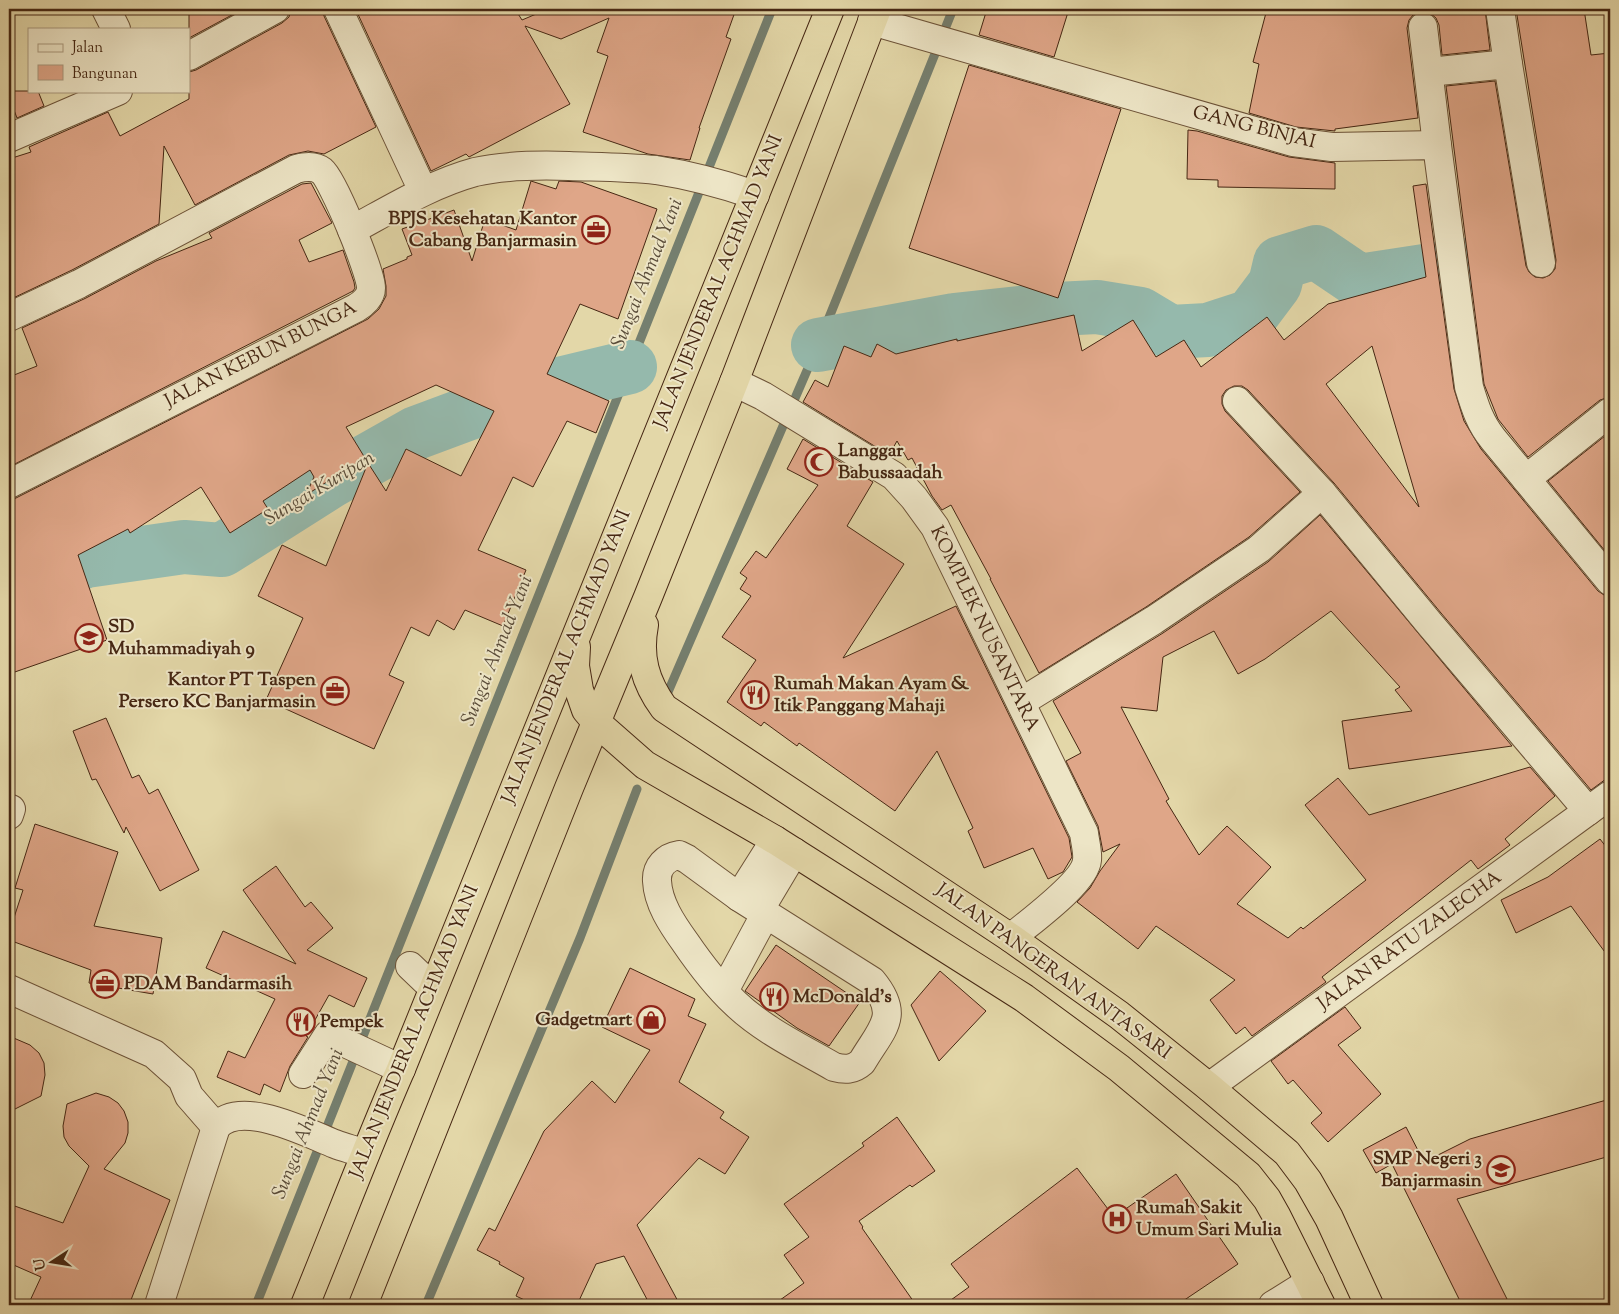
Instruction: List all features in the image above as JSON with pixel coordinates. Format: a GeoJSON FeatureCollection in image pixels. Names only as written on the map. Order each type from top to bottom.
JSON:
{"type":"FeatureCollection","features":[{"type":"Feature","properties":{"kind":"highway","name":"JALAN JENDERAL ACHMAD YANI"},"geometry":{"type":"LineString","coordinates":[[305,1305],[830,9]]}},
{"type":"Feature","properties":{"kind":"highway"},"geometry":{"type":"LineString","coordinates":[[363,1305],[734,382],[874,15]]}},
{"type":"Feature","properties":{"kind":"highway","name":"JALAN PANGERAN ANTASARI"},"geometry":{"type":"LineString","coordinates":[[648,597],[642,636],[642,666],[653,693],[664,708],[1011,938],[1119,1015],[1287,1153],[1308,1181],[1329,1218],[1369,1305]]}},
{"type":"Feature","properties":{"kind":"highway","name":"JALAN PANGERAN ANTASARI"},"geometry":{"type":"LineString","coordinates":[[576,637],[575,666],[578,690],[586,710],[596,722],[645,765],[785,846],[1024,998],[1119,1068],[1248,1175],[1276,1215],[1316,1294]]}},
{"type":"Feature","properties":{"kind":"highway"},"geometry":{"type":"LineString","coordinates":[[1095,1051],[1119,1015]]}},
{"type":"Feature","properties":{"kind":"street"},"geometry":{"type":"LineString","coordinates":[[106,9],[116,28]]}},
{"type":"Feature","properties":{"kind":"street"},"geometry":{"type":"LineString","coordinates":[[190,55],[275,9]]}},
{"type":"Feature","properties":{"kind":"street"},"geometry":{"type":"LineString","coordinates":[[338,9],[423,191]]}},
{"type":"Feature","properties":{"kind":"street"},"geometry":{"type":"LineString","coordinates":[[1500,9],[1541,263]]}},
{"type":"Feature","properties":{"kind":"street","name":"GANG BINJAI"},"geometry":{"type":"LineString","coordinates":[[874,15],[1293,142],[1332,147],[1438,145]]}},
{"type":"Feature","properties":{"kind":"street"},"geometry":{"type":"LineString","coordinates":[[1423,27],[1469,387],[1476,412],[1483,426],[1493,439],[1610,581]]}},
{"type":"Feature","properties":{"kind":"street"},"geometry":{"type":"LineString","coordinates":[[1429,72],[1508,64]]}},
{"type":"Feature","properties":{"kind":"street"},"geometry":{"type":"LineString","coordinates":[[9,138],[116,92]]}},
{"type":"Feature","properties":{"kind":"street"},"geometry":{"type":"LineString","coordinates":[[352,230],[423,191],[475,172],[515,167],[552,165],[656,170],[755,195]]}},
{"type":"Feature","properties":{"kind":"street","name":"JALAN KEBUN BUNGA"},"geometry":{"type":"LineString","coordinates":[[9,317],[78,284],[296,169],[314,167],[323,172],[330,180],[352,230],[371,283],[371,290],[363,304],[9,484]]}},
{"type":"Feature","properties":{"kind":"street","name":"KOMPLEK NUSANTARA"},"geometry":{"type":"LineString","coordinates":[[734,382],[763,396],[894,476],[908,490],[935,527],[1084,833],[1087,862],[1082,873],[1074,884],[1011,938]]}},
{"type":"Feature","properties":{"kind":"street"},"geometry":{"type":"LineString","coordinates":[[1237,401],[1322,493],[1588,811]]}},
{"type":"Feature","properties":{"kind":"street"},"geometry":{"type":"LineString","coordinates":[[1526,479],[1610,412]]}},
{"type":"Feature","properties":{"kind":"street"},"geometry":{"type":"LineString","coordinates":[[1021,702],[1154,620],[1259,549],[1322,493]]}},
{"type":"Feature","properties":{"kind":"street","name":"JALAN RATU ZALECHA"},"geometry":{"type":"LineString","coordinates":[[1209,1087],[1610,795]]}},
{"type":"Feature","properties":{"kind":"street"},"geometry":{"type":"LineString","coordinates":[[724,991],[755,906],[785,846]]}},
{"type":"Feature","properties":{"kind":"street"},"geometry":{"type":"LineString","coordinates":[[679,855],[755,906],[872,981],[881,992],[886,1002],[888,1018],[862,1062],[857,1066],[843,1069],[834,1067],[765,1026],[736,1004],[704,969],[675,928],[660,897],[657,877],[659,868],[672,856],[679,855]]}},
{"type":"Feature","properties":{"kind":"street"},"geometry":{"type":"LineString","coordinates":[[410,966],[433,988]]}},
{"type":"Feature","properties":{"kind":"street"},"geometry":{"type":"LineString","coordinates":[[9,989],[154,1054],[182,1078],[189,1096],[216,1127]]}},
{"type":"Feature","properties":{"kind":"street"},"geometry":{"type":"LineString","coordinates":[[303,1074],[328,1035],[400,1069]]}},
{"type":"Feature","properties":{"kind":"street"},"geometry":{"type":"LineString","coordinates":[[159,1305],[216,1127],[223,1120],[238,1116],[285,1123],[335,1144],[365,1154]]}},
{"type":"Feature","properties":{"kind":"street"},"geometry":{"type":"LineString","coordinates":[[1273,1305],[1316,1294]]}},
{"type":"Feature","properties":{"kind":"building"},"geometry":{"type":"Polygon","coordinates":[[[189,9],[243,9],[190,37],[189,9]]]}},
{"type":"Feature","properties":{"kind":"building"},"geometry":{"type":"Polygon","coordinates":[[[291,9],[323,9],[324,16],[376,127],[324,154],[308,151],[289,155],[195,205],[164,146],[159,224],[72,270],[9,300],[9,159],[31,152],[29,147],[108,112],[120,136],[189,99],[190,72],[282,23],[289,17],[291,9]]]}},
{"type":"Feature","properties":{"kind":"building"},"geometry":{"type":"Polygon","coordinates":[[[357,9],[515,9],[522,20],[548,9],[736,9],[726,37],[731,39],[699,128],[690,160],[648,154],[583,132],[608,56],[597,52],[609,18],[561,39],[525,26],[570,104],[469,157],[466,154],[431,171],[357,9]]]}},
{"type":"Feature","properties":{"kind":"building"},"geometry":{"type":"Polygon","coordinates":[[[987,9],[1069,9],[1054,57],[979,35],[987,9]]]}},
{"type":"Feature","properties":{"kind":"building"},"geometry":{"type":"Polygon","coordinates":[[[1267,9],[1485,9],[1490,50],[1442,55],[1439,25],[1436,18],[1430,13],[1421,12],[1413,15],[1409,20],[1407,28],[1418,118],[1335,129],[1335,131],[1296,127],[1249,113],[1259,64],[1253,62],[1267,9]]]}},
{"type":"Feature","properties":{"kind":"building"},"geometry":{"type":"Polygon","coordinates":[[[1516,9],[1584,9],[1591,55],[1610,53],[1610,397],[1600,400],[1528,457],[1498,419],[1484,384],[1446,86],[1495,81],[1526,266],[1535,277],[1543,278],[1550,275],[1555,269],[1556,260],[1516,9]]]}},
{"type":"Feature","properties":{"kind":"building"},"geometry":{"type":"Polygon","coordinates":[[[969,65],[1121,109],[1058,298],[909,248],[969,65]]]}},
{"type":"Feature","properties":{"kind":"building"},"geometry":{"type":"Polygon","coordinates":[[[9,91],[38,92],[44,106],[17,118],[9,97],[9,91]]]}},
{"type":"Feature","properties":{"kind":"building"},"geometry":{"type":"Polygon","coordinates":[[[1188,130],[1289,157],[1335,163],[1335,189],[1218,187],[1218,180],[1187,179],[1188,130]]]}},
{"type":"Feature","properties":{"kind":"building"},"geometry":{"type":"Polygon","coordinates":[[[531,181],[556,189],[559,181],[581,182],[657,209],[618,319],[580,304],[547,374],[609,401],[596,433],[567,421],[533,487],[513,477],[478,550],[526,570],[503,626],[465,610],[454,630],[437,620],[429,636],[411,627],[389,675],[404,682],[374,749],[266,700],[303,618],[258,596],[282,545],[326,566],[368,463],[386,491],[406,449],[461,476],[494,411],[436,385],[346,427],[365,458],[306,495],[314,477],[310,470],[263,501],[268,509],[230,533],[201,487],[130,533],[128,529],[78,555],[107,640],[9,674],[9,500],[368,319],[379,309],[386,296],[383,269],[412,255],[402,229],[454,210],[472,261],[485,219],[516,230],[531,181]]]}},
{"type":"Feature","properties":{"kind":"building"},"geometry":{"type":"Polygon","coordinates":[[[311,183],[332,223],[299,240],[309,262],[343,250],[354,282],[355,288],[353,291],[9,467],[9,377],[37,366],[22,328],[86,298],[156,261],[212,238],[209,233],[302,184],[311,183]]]}},
{"type":"Feature","properties":{"kind":"building"},"geometry":{"type":"Polygon","coordinates":[[[1426,184],[1454,389],[1464,421],[1481,449],[1598,591],[1610,596],[1610,776],[1591,790],[1334,483],[1248,390],[1242,386],[1234,386],[1226,390],[1222,396],[1222,404],[1225,411],[1300,492],[1249,537],[1146,607],[1039,673],[951,505],[942,510],[932,496],[912,458],[908,460],[897,441],[889,455],[803,402],[815,380],[828,387],[844,346],[871,357],[877,344],[896,354],[957,339],[957,341],[1074,315],[1082,351],[1133,320],[1156,357],[1184,340],[1201,367],[1267,317],[1284,340],[1328,304],[1426,277],[1413,186],[1426,184]],[[1372,346],[1326,384],[1419,507],[1372,346]]]}},
{"type":"Feature","properties":{"kind":"building"},"geometry":{"type":"Polygon","coordinates":[[[1610,432],[1610,557],[1548,481],[1610,432]]]}},
{"type":"Feature","properties":{"kind":"building"},"geometry":{"type":"Polygon","coordinates":[[[803,439],[873,482],[847,526],[904,564],[843,658],[956,606],[1069,838],[1072,857],[1063,872],[1048,879],[1033,848],[984,868],[968,831],[973,828],[937,751],[895,811],[799,743],[797,746],[764,722],[761,726],[727,702],[756,660],[722,637],[751,596],[740,589],[747,578],[740,573],[756,551],[766,558],[818,485],[787,469],[803,439]]]}},
{"type":"Feature","properties":{"kind":"building"},"geometry":{"type":"Polygon","coordinates":[[[1320,515],[1512,746],[1349,769],[1342,721],[1412,711],[1395,690],[1400,687],[1331,611],[1265,659],[1238,674],[1214,631],[1163,657],[1157,711],[1121,707],[1169,799],[1166,801],[1199,855],[1227,826],[1271,867],[1237,904],[1288,938],[1301,927],[1303,929],[1366,880],[1305,805],[1338,778],[1369,815],[1530,767],[1555,796],[1505,839],[1510,845],[1478,869],[1471,860],[1322,977],[1326,982],[1252,1036],[1245,1027],[1236,1034],[1210,1000],[1235,980],[1156,926],[1138,949],[1077,902],[1090,888],[1120,844],[1103,852],[1098,826],[1066,761],[1081,753],[1053,701],[1163,633],[1268,562],[1320,515]]]}},
{"type":"Feature","properties":{"kind":"building"},"geometry":{"type":"Polygon","coordinates":[[[106,718],[132,778],[139,775],[149,794],[158,789],[199,870],[160,891],[126,827],[124,833],[96,779],[92,780],[73,731],[106,718]]]}},
{"type":"Feature","properties":{"kind":"building"},"geometry":{"type":"Polygon","coordinates":[[[35,824],[118,852],[94,926],[162,938],[153,994],[89,983],[91,970],[9,940],[9,933],[23,890],[15,888],[35,824]]]}},
{"type":"Feature","properties":{"kind":"building"},"geometry":{"type":"Polygon","coordinates":[[[1600,839],[1610,852],[1610,959],[1571,906],[1516,933],[1501,900],[1548,877],[1600,839]]]}},
{"type":"Feature","properties":{"kind":"building"},"geometry":{"type":"Polygon","coordinates":[[[276,866],[305,907],[311,902],[333,928],[307,950],[367,978],[354,1007],[329,995],[306,1036],[308,1037],[290,1066],[280,1092],[264,1084],[260,1095],[217,1077],[228,1051],[245,1058],[275,999],[206,968],[223,931],[296,964],[243,890],[276,866]]]}},
{"type":"Feature","properties":{"kind":"building"},"geometry":{"type":"Polygon","coordinates":[[[776,945],[860,1002],[829,1046],[797,1028],[745,991],[776,945]]]}},
{"type":"Feature","properties":{"kind":"building"},"geometry":{"type":"Polygon","coordinates":[[[630,968],[695,999],[688,1016],[706,1024],[679,1082],[724,1112],[720,1118],[749,1137],[725,1174],[699,1158],[637,1225],[680,1305],[650,1305],[624,1256],[596,1264],[577,1305],[535,1305],[516,1296],[524,1278],[477,1250],[489,1228],[495,1231],[544,1131],[592,1081],[615,1103],[650,1050],[602,1027],[630,968]]]}},
{"type":"Feature","properties":{"kind":"building"},"geometry":{"type":"Polygon","coordinates":[[[940,971],[986,1011],[939,1061],[911,1005],[940,971]]]}},
{"type":"Feature","properties":{"kind":"building"},"geometry":{"type":"Polygon","coordinates":[[[1345,1007],[1361,1028],[1338,1045],[1381,1094],[1328,1142],[1311,1123],[1322,1113],[1293,1080],[1288,1084],[1271,1061],[1345,1007]]]}},
{"type":"Feature","properties":{"kind":"building"},"geometry":{"type":"Polygon","coordinates":[[[9,1036],[30,1045],[39,1053],[44,1063],[45,1075],[41,1096],[9,1112],[9,1036]]]}},
{"type":"Feature","properties":{"kind":"building"},"geometry":{"type":"Polygon","coordinates":[[[96,1093],[109,1097],[118,1103],[124,1111],[128,1122],[128,1133],[125,1143],[104,1169],[170,1200],[129,1305],[28,1305],[41,1277],[9,1263],[9,1204],[63,1223],[89,1166],[69,1146],[64,1137],[63,1126],[67,1104],[96,1093]]]}},
{"type":"Feature","properties":{"kind":"building"},"geometry":{"type":"Polygon","coordinates":[[[1610,1099],[1610,1156],[1457,1199],[1510,1305],[1462,1305],[1392,1164],[1376,1173],[1363,1150],[1406,1127],[1424,1162],[1470,1139],[1610,1099]]]}},
{"type":"Feature","properties":{"kind":"building"},"geometry":{"type":"Polygon","coordinates":[[[897,1117],[935,1171],[912,1187],[910,1185],[859,1221],[916,1305],[773,1305],[804,1283],[784,1255],[809,1237],[784,1204],[864,1146],[862,1143],[897,1117]]]}},
{"type":"Feature","properties":{"kind":"building"},"geometry":{"type":"Polygon","coordinates":[[[1077,1168],[1114,1217],[1176,1174],[1238,1264],[1177,1305],[944,1305],[969,1287],[951,1264],[1077,1168]]]}},
{"type":"Feature","properties":{"kind":"waterway","name":"Sungai Ahmad Yani"},"geometry":{"type":"LineString","coordinates":[[256,1305],[772,9]]}},
{"type":"Feature","properties":{"kind":"waterway","name":"Sungai Ahmad Yani"},"geometry":{"type":"LineString","coordinates":[[668,692],[818,345],[953,9]]}},
{"type":"Feature","properties":{"kind":"waterway"},"geometry":{"type":"LineString","coordinates":[[818,345],[954,320],[1056,309],[1097,307],[1140,314],[1170,332],[1208,330],[1251,316],[1275,284],[1280,263],[1316,252],[1359,281],[1464,265],[1504,265],[1610,295]]}},
{"type":"Feature","properties":{"kind":"waterway","name":"Sungai Kuripan"},"geometry":{"type":"LineString","coordinates":[[9,591],[86,561],[184,547],[222,550],[331,481],[416,433],[526,392],[630,367]]}},
{"type":"Feature","properties":{"kind":"waterway","name":"Sungai Ahmad Yani"},"geometry":{"type":"LineString","coordinates":[[426,1305],[580,938],[637,789]]}},
{"type":"Feature","properties":{"kind":"place","name":"BPJS Kesehatan Kantor Cabang Banjarmasin"},"geometry":{"type":"Point","coordinates":[596,230]}},
{"type":"Feature","properties":{"kind":"place","name":"Langgar Babussaadah"},"geometry":{"type":"Point","coordinates":[819,462]}},
{"type":"Feature","properties":{"kind":"place","name":"SD Muhammadiyah 9"},"geometry":{"type":"Point","coordinates":[89,638]}},
{"type":"Feature","properties":{"kind":"place","name":"Kantor PT Taspen Persero KC Banjarmasin"},"geometry":{"type":"Point","coordinates":[335,691]}},
{"type":"Feature","properties":{"kind":"place","name":"Rumah Makan Ayam & Itik Panggang Mahaji"},"geometry":{"type":"Point","coordinates":[755,695]}},
{"type":"Feature","properties":{"kind":"place","name":"PDAM Bandarmasih"},"geometry":{"type":"Point","coordinates":[105,984]}},
{"type":"Feature","properties":{"kind":"place","name":"McDonald's"},"geometry":{"type":"Point","coordinates":[774,997]}},
{"type":"Feature","properties":{"kind":"place","name":"Gadgetmart"},"geometry":{"type":"Point","coordinates":[651,1020]}},
{"type":"Feature","properties":{"kind":"place","name":"Pempek"},"geometry":{"type":"Point","coordinates":[301,1022]}},
{"type":"Feature","properties":{"kind":"place","name":"SMP Negeri 3 Banjarmasin"},"geometry":{"type":"Point","coordinates":[1501,1170]}},
{"type":"Feature","properties":{"kind":"place","name":"Rumah Sakit Umum Sari Mulia"},"geometry":{"type":"Point","coordinates":[1117,1219]}}]}
